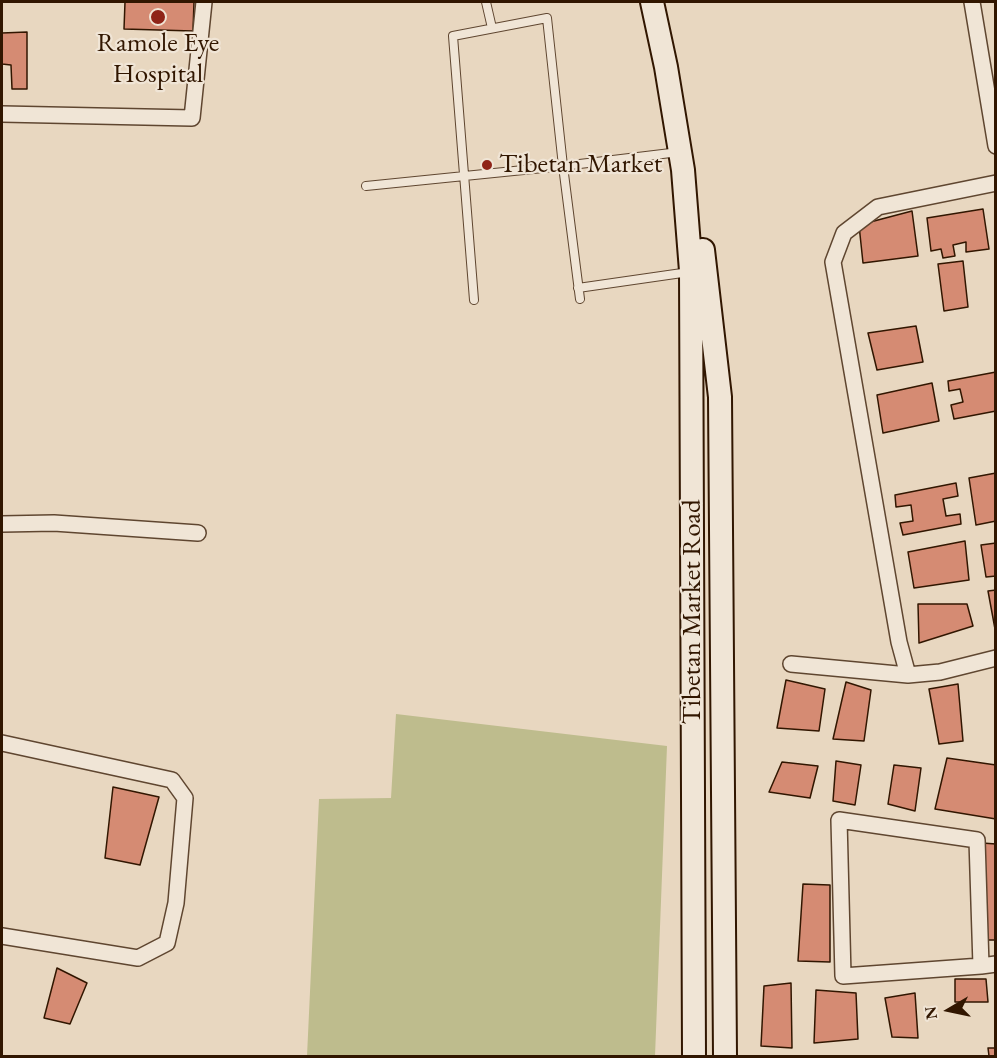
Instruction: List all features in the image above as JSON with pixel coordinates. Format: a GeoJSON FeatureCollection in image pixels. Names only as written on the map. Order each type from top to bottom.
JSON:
{"type":"FeatureCollection","features":[{"type":"Feature","properties":{"kind":"street"},"geometry":{"type":"LineString","coordinates":[[2,114],[192,118],[204,2]]}},
{"type":"Feature","properties":{"kind":"street","name":"Tibetan Market Road"},"geometry":{"type":"LineString","coordinates":[[652,2],[681,161],[701,237],[720,397],[724,1056]]}},
{"type":"Feature","properties":{"kind":"street"},"geometry":{"type":"LineString","coordinates":[[972,2],[996,146]]}},
{"type":"Feature","properties":{"kind":"street","name":"Tibetan Market Road"},"geometry":{"type":"LineString","coordinates":[[681,161],[691,271],[694,1056]]}},
{"type":"Feature","properties":{"kind":"street"},"geometry":{"type":"LineString","coordinates":[[908,675],[899,642],[832,262],[844,232],[878,207],[996,183]]}},
{"type":"Feature","properties":{"kind":"street"},"geometry":{"type":"LineString","coordinates":[[2,524],[54,523],[198,533]]}},
{"type":"Feature","properties":{"kind":"street"},"geometry":{"type":"LineString","coordinates":[[791,664],[908,675],[940,672],[996,658]]}},
{"type":"Feature","properties":{"kind":"street"},"geometry":{"type":"LineString","coordinates":[[2,743],[172,780],[184,798],[176,903],[167,943],[138,958],[2,936]]}},
{"type":"Feature","properties":{"kind":"street"},"geometry":{"type":"LineString","coordinates":[[839,820],[977,840],[988,965],[843,976],[839,820]]}},
{"type":"Feature","properties":{"kind":"lane"},"geometry":{"type":"LineString","coordinates":[[486,2],[492,28]]}},
{"type":"Feature","properties":{"kind":"lane"},"geometry":{"type":"LineString","coordinates":[[474,300],[453,36],[547,18],[580,299]]}},
{"type":"Feature","properties":{"kind":"lane"},"geometry":{"type":"LineString","coordinates":[[366,186],[563,166],[681,161]]}},
{"type":"Feature","properties":{"kind":"lane"},"geometry":{"type":"LineString","coordinates":[[579,288],[691,271]]}},
{"type":"Feature","properties":{"kind":"shaded area"},"geometry":{"type":"Polygon","coordinates":[[[396,714],[667,746],[655,1056],[307,1056],[319,799],[391,798],[396,714]]]}},
{"type":"Feature","properties":{"kind":"building"},"geometry":{"type":"Polygon","coordinates":[[[125,2],[194,2],[193,31],[124,29],[125,2]]]}},
{"type":"Feature","properties":{"kind":"building"},"geometry":{"type":"Polygon","coordinates":[[[27,32],[27,89],[12,89],[11,65],[2,64],[2,33],[27,32]]]}},
{"type":"Feature","properties":{"kind":"building"},"geometry":{"type":"Polygon","coordinates":[[[983,209],[989,249],[966,252],[966,242],[953,245],[955,256],[943,258],[941,249],[931,251],[927,218],[983,209]]]}},
{"type":"Feature","properties":{"kind":"building"},"geometry":{"type":"Polygon","coordinates":[[[912,211],[918,256],[863,263],[859,225],[912,211]]]}},
{"type":"Feature","properties":{"kind":"building"},"geometry":{"type":"Polygon","coordinates":[[[963,261],[968,307],[944,311],[938,264],[963,261]]]}},
{"type":"Feature","properties":{"kind":"building"},"geometry":{"type":"Polygon","coordinates":[[[916,326],[923,362],[877,370],[868,333],[916,326]]]}},
{"type":"Feature","properties":{"kind":"building"},"geometry":{"type":"Polygon","coordinates":[[[996,372],[996,411],[954,419],[951,405],[963,402],[960,389],[949,391],[948,381],[996,372]]]}},
{"type":"Feature","properties":{"kind":"building"},"geometry":{"type":"Polygon","coordinates":[[[932,383],[939,421],[883,433],[877,395],[932,383]]]}},
{"type":"Feature","properties":{"kind":"building"},"geometry":{"type":"Polygon","coordinates":[[[996,473],[996,521],[976,525],[969,478],[996,473]]]}},
{"type":"Feature","properties":{"kind":"building"},"geometry":{"type":"Polygon","coordinates":[[[956,483],[958,496],[943,499],[946,516],[960,514],[961,524],[903,535],[900,523],[913,521],[911,505],[896,507],[895,495],[956,483]]]}},
{"type":"Feature","properties":{"kind":"building"},"geometry":{"type":"Polygon","coordinates":[[[965,541],[969,580],[914,588],[908,552],[965,541]]]}},
{"type":"Feature","properties":{"kind":"building"},"geometry":{"type":"Polygon","coordinates":[[[996,543],[996,576],[986,577],[981,545],[996,543]]]}},
{"type":"Feature","properties":{"kind":"building"},"geometry":{"type":"Polygon","coordinates":[[[996,590],[996,629],[995,629],[988,591],[996,590]]]}},
{"type":"Feature","properties":{"kind":"building"},"geometry":{"type":"Polygon","coordinates":[[[918,604],[967,604],[973,626],[919,643],[918,604]]]}},
{"type":"Feature","properties":{"kind":"building"},"geometry":{"type":"Polygon","coordinates":[[[786,680],[825,689],[819,731],[777,728],[786,680]]]}},
{"type":"Feature","properties":{"kind":"building"},"geometry":{"type":"Polygon","coordinates":[[[846,682],[871,690],[864,741],[833,739],[846,682]]]}},
{"type":"Feature","properties":{"kind":"building"},"geometry":{"type":"Polygon","coordinates":[[[958,684],[963,741],[939,744],[929,689],[958,684]]]}},
{"type":"Feature","properties":{"kind":"building"},"geometry":{"type":"Polygon","coordinates":[[[947,758],[996,765],[996,819],[935,809],[947,758]]]}},
{"type":"Feature","properties":{"kind":"building"},"geometry":{"type":"Polygon","coordinates":[[[836,761],[861,765],[855,805],[833,801],[836,761]]]}},
{"type":"Feature","properties":{"kind":"building"},"geometry":{"type":"Polygon","coordinates":[[[782,762],[818,766],[810,798],[769,792],[782,762]]]}},
{"type":"Feature","properties":{"kind":"building"},"geometry":{"type":"Polygon","coordinates":[[[894,765],[921,768],[915,811],[888,804],[894,765]]]}},
{"type":"Feature","properties":{"kind":"building"},"geometry":{"type":"Polygon","coordinates":[[[113,787],[159,797],[140,865],[105,858],[113,787]]]}},
{"type":"Feature","properties":{"kind":"building"},"geometry":{"type":"Polygon","coordinates":[[[982,843],[996,844],[996,940],[985,940],[982,843]]]}},
{"type":"Feature","properties":{"kind":"building"},"geometry":{"type":"Polygon","coordinates":[[[803,884],[830,885],[830,962],[798,961],[803,884]]]}},
{"type":"Feature","properties":{"kind":"building"},"geometry":{"type":"Polygon","coordinates":[[[57,968],[87,983],[70,1024],[44,1018],[57,968]]]}},
{"type":"Feature","properties":{"kind":"building"},"geometry":{"type":"Polygon","coordinates":[[[955,979],[986,979],[988,1002],[955,1002],[955,979]]]}},
{"type":"Feature","properties":{"kind":"building"},"geometry":{"type":"Polygon","coordinates":[[[791,983],[792,1048],[761,1046],[764,986],[791,983]]]}},
{"type":"Feature","properties":{"kind":"building"},"geometry":{"type":"Polygon","coordinates":[[[816,990],[856,993],[858,1039],[814,1043],[816,990]]]}},
{"type":"Feature","properties":{"kind":"building"},"geometry":{"type":"Polygon","coordinates":[[[915,993],[918,1038],[892,1037],[885,998],[915,993]]]}},
{"type":"Feature","properties":{"kind":"building"},"geometry":{"type":"Polygon","coordinates":[[[988,1048],[996,1048],[996,1056],[989,1056],[988,1048]]]}},
{"type":"Feature","properties":{"kind":"place","name":"Ramole Eye Hospital"},"geometry":{"type":"Point","coordinates":[158,17]}},
{"type":"Feature","properties":{"kind":"place","name":"Tibetan Market"},"geometry":{"type":"Point","coordinates":[487,165]}}]}
